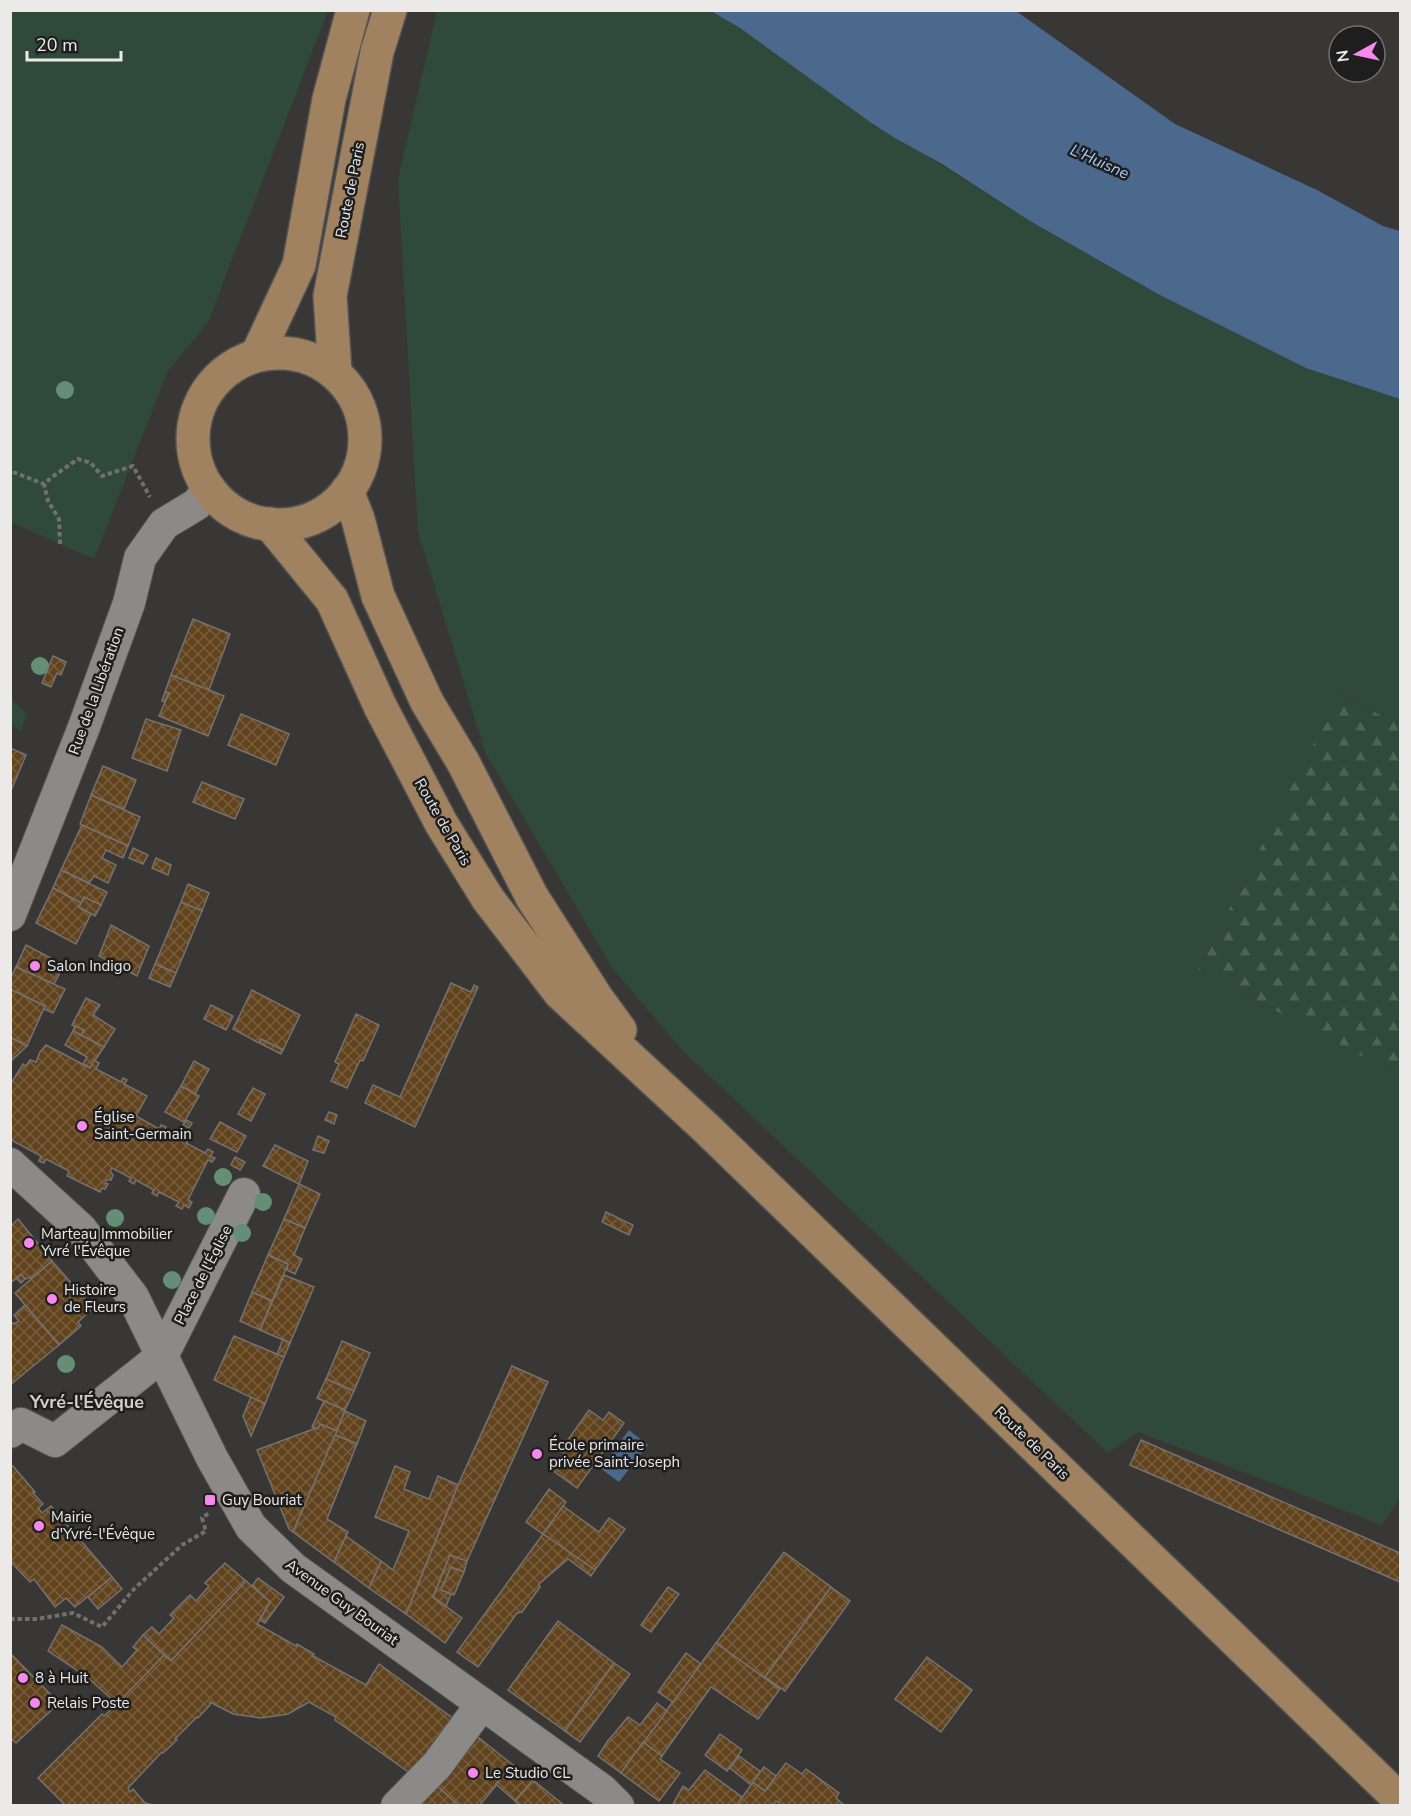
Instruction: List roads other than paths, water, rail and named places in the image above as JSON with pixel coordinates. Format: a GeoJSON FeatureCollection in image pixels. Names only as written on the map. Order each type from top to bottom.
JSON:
{"type":"FeatureCollection","features":[{"type":"Feature","properties":{"kind":"main road"},"geometry":{"type":"LineString","coordinates":[[257,355],[299,265],[329,99],[353,10]]}},
{"type":"Feature","properties":{"kind":"main road","name":"Route de Paris"},"geometry":{"type":"LineString","coordinates":[[335,372],[330,296],[377,52],[390,10]]}},
{"type":"Feature","properties":{"kind":"main road"},"geometry":{"type":"LineString","coordinates":[[285,352],[311,358],[335,372],[354,394],[364,421],[365,449],[357,477],[340,500],[317,516],[294,524],[270,524],[246,518],[226,506],[209,488],[197,464],[193,436],[198,409],[212,385],[232,366],[257,355],[285,352]]}},
{"type":"Feature","properties":{"kind":"main road","name":"Route de Paris"},"geometry":{"type":"LineString","coordinates":[[347,491],[358,519],[378,596],[427,702],[463,762],[532,897],[596,997],[662,1088]]}},
{"type":"Feature","properties":{"kind":"main road","name":"Route de Paris"},"geometry":{"type":"LineString","coordinates":[[270,524],[332,600],[380,706],[441,823],[488,899],[560,993],[724,1146],[1401,1800]]}},
{"type":"Feature","properties":{"kind":"street","name":"Rue de la Libération"},"geometry":{"type":"LineString","coordinates":[[10,915],[121,626],[140,558],[164,524],[197,504],[209,488]]}},
{"type":"Feature","properties":{"kind":"street","name":"Avenue Guy Bouriat"},"geometry":{"type":"LineString","coordinates":[[10,1164],[81,1229],[133,1297],[212,1458],[251,1527],[292,1568],[602,1790],[618,1806]]}},
{"type":"Feature","properties":{"kind":"street","name":"Place de l'Église"},"geometry":{"type":"LineString","coordinates":[[162,1356],[244,1194]]}},
{"type":"Feature","properties":{"kind":"street"},"geometry":{"type":"LineString","coordinates":[[10,1432],[21,1424],[55,1441],[162,1356]]}},
{"type":"Feature","properties":{"kind":"street"},"geometry":{"type":"LineString","coordinates":[[397,1806],[437,1765],[482,1704]]}},
{"type":"Feature","properties":{"kind":"water","name":"L'Huisne"},"geometry":{"type":"Polygon","coordinates":[[[711,11],[1016,11],[1175,124],[1317,190],[1383,226],[1400,231],[1400,399],[1306,368],[1158,294],[1030,221],[942,164],[895,138],[740,28],[711,11]]]}},
{"type":"Feature","properties":{"kind":"water"},"geometry":{"type":"Polygon","coordinates":[[[629,1430],[648,1445],[619,1482],[600,1468],[629,1430]]]}},
{"type":"Feature","properties":{"kind":"place","name":"Salon Indigo"},"geometry":{"type":"Point","coordinates":[35,966]}},
{"type":"Feature","properties":{"kind":"place","name":"Église Saint-Germain"},"geometry":{"type":"Point","coordinates":[82,1126]}},
{"type":"Feature","properties":{"kind":"place","name":"Marteau Immobilier Yvré l'Évêque"},"geometry":{"type":"Point","coordinates":[29,1243]}},
{"type":"Feature","properties":{"kind":"place","name":"Histoire de Fleurs"},"geometry":{"type":"Point","coordinates":[52,1299]}},
{"type":"Feature","properties":{"kind":"place","name":"École primaire privée Saint-Joseph"},"geometry":{"type":"Point","coordinates":[537,1454]}},
{"type":"Feature","properties":{"kind":"place","name":"Guy Bouriat"},"geometry":{"type":"Point","coordinates":[210,1500]}},
{"type":"Feature","properties":{"kind":"place","name":"Mairie d'Yvré-l'Évêque"},"geometry":{"type":"Point","coordinates":[39,1526]}},
{"type":"Feature","properties":{"kind":"place","name":"8 à Huit"},"geometry":{"type":"Point","coordinates":[23,1678]}},
{"type":"Feature","properties":{"kind":"place","name":"Relais Poste"},"geometry":{"type":"Point","coordinates":[35,1703]}},
{"type":"Feature","properties":{"kind":"place","name":"Le Studio CL"},"geometry":{"type":"Point","coordinates":[473,1773]}},
{"type":"Feature","properties":{"kind":"district","name":"Yvré-l'Évêque"},"geometry":{"type":"Point","coordinates":[87,1402]}}]}
